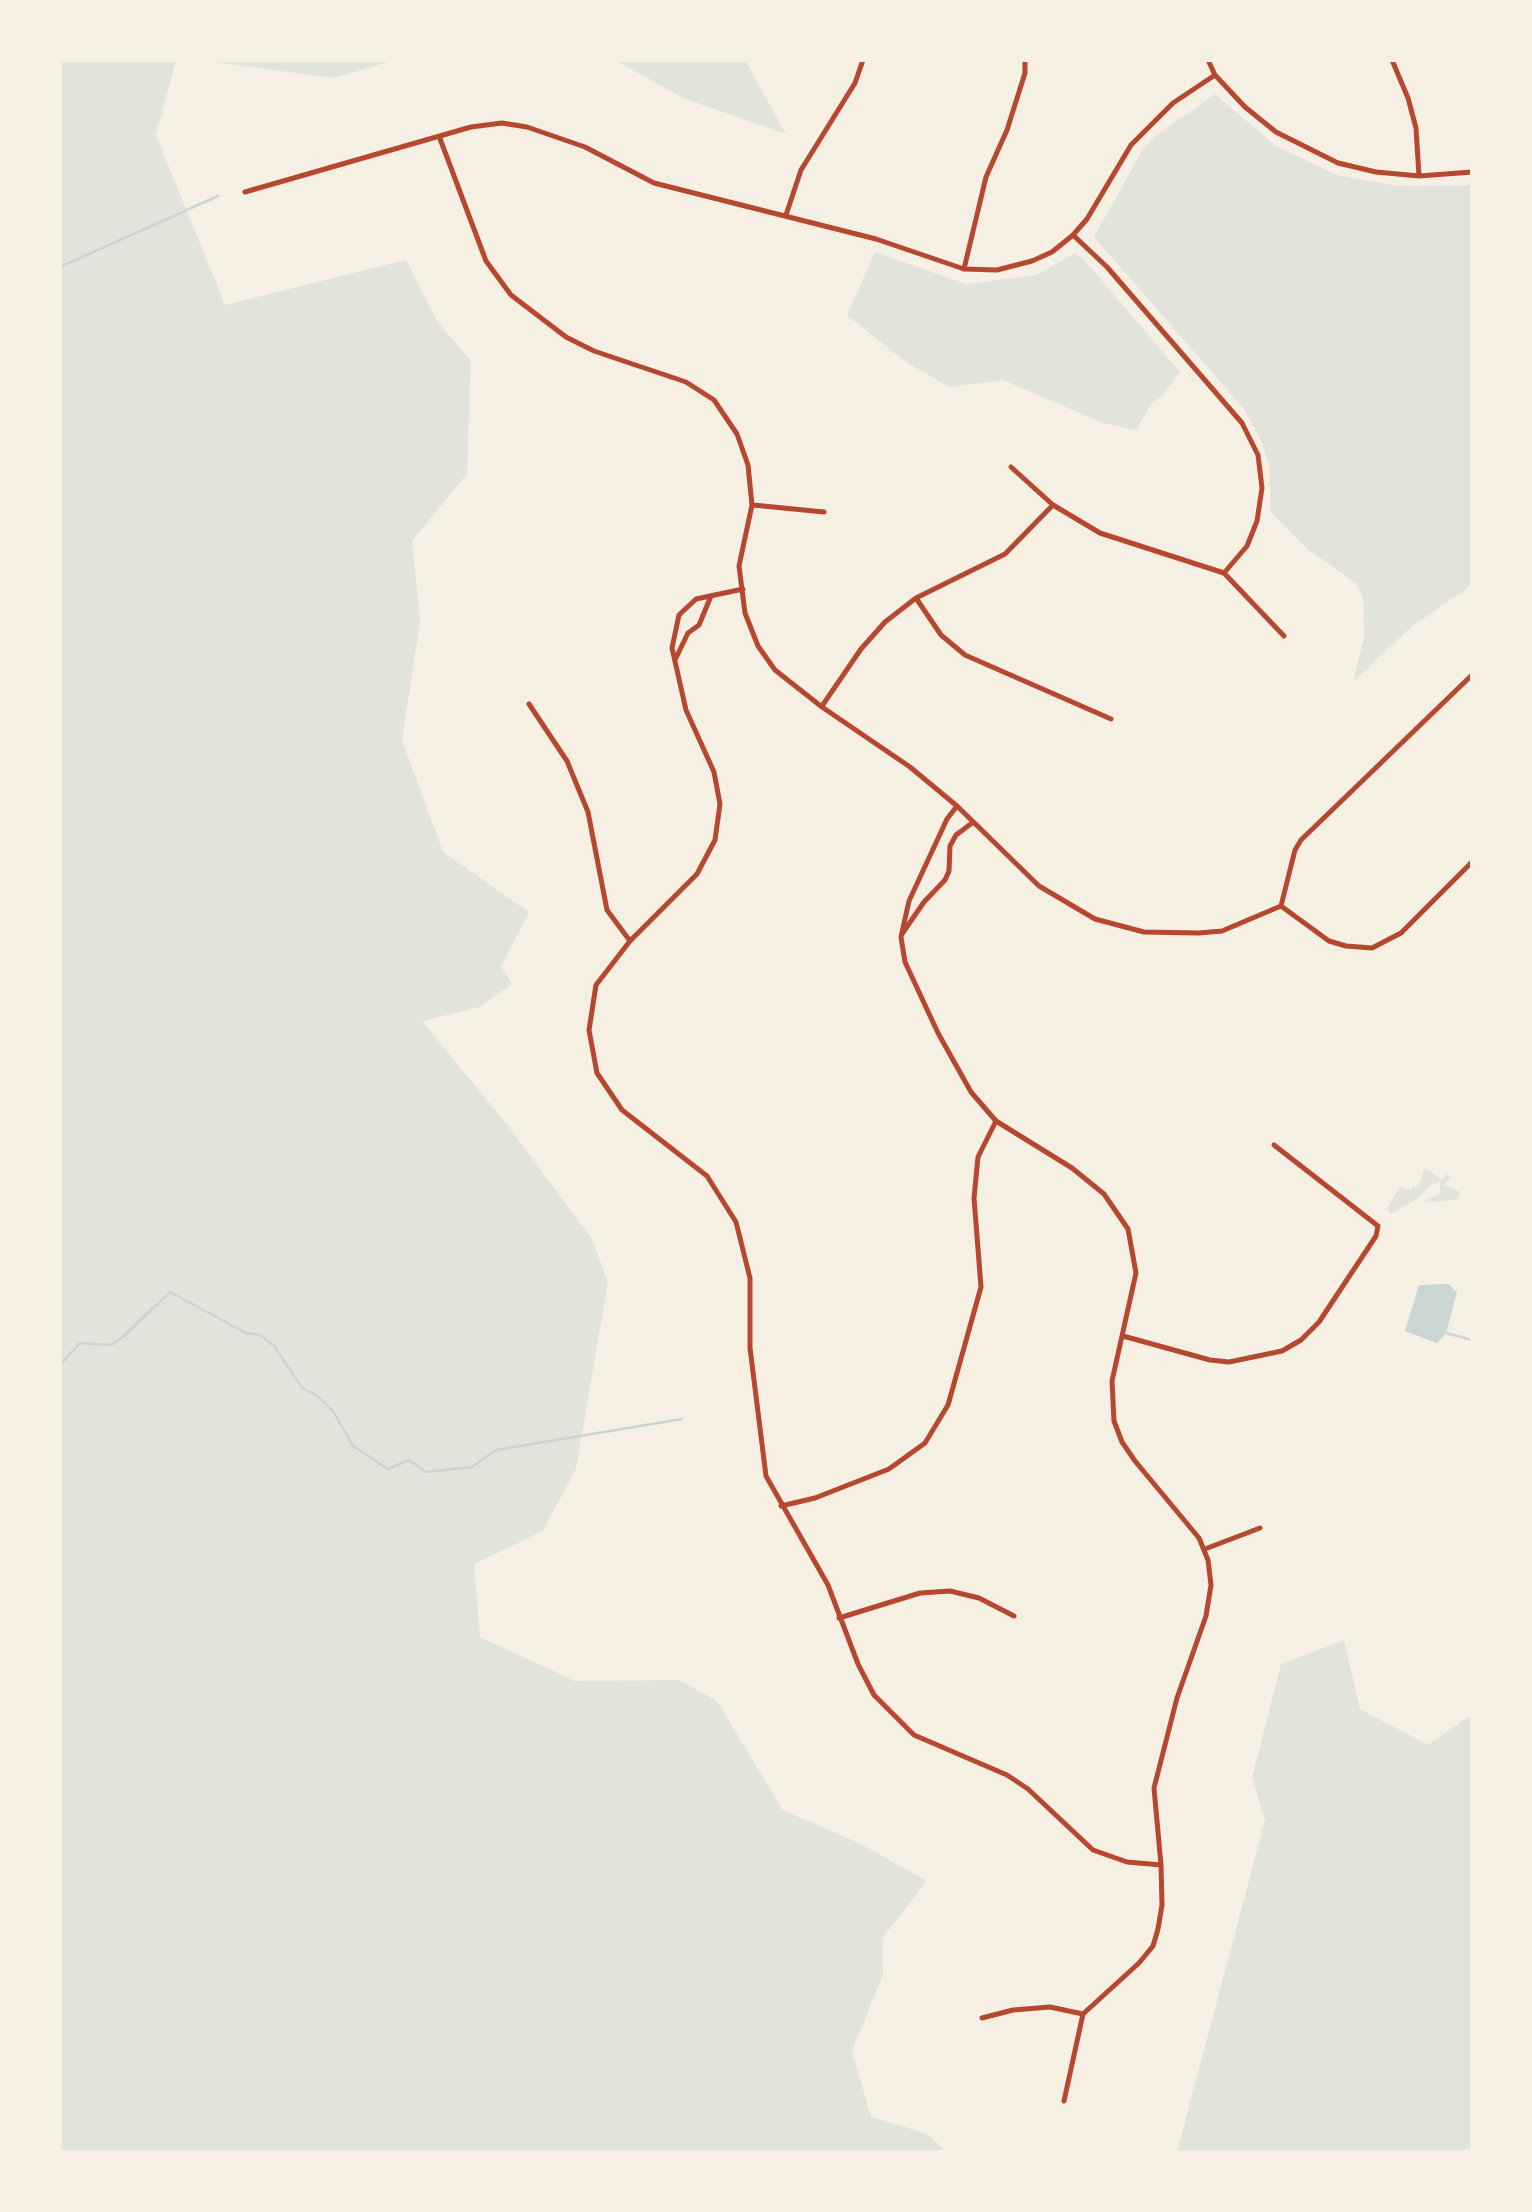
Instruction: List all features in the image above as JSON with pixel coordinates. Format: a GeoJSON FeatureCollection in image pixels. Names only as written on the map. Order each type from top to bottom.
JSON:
{"type":"FeatureCollection","features":[{"type":"Feature","properties":{"kind":"street"},"geometry":{"type":"LineString","coordinates":[[786,215],[801,170],[856,83],[863,60]]}},
{"type":"Feature","properties":{"kind":"street"},"geometry":{"type":"LineString","coordinates":[[964,268],[986,177],[1008,130],[1026,73],[1025,60]]}},
{"type":"Feature","properties":{"kind":"street"},"geometry":{"type":"LineString","coordinates":[[1208,60],[1215,75],[1244,107],[1307,150],[1376,172],[1419,176],[1472,172]]}},
{"type":"Feature","properties":{"kind":"street"},"geometry":{"type":"LineString","coordinates":[[1392,60],[1416,128],[1419,176]]}},
{"type":"Feature","properties":{"kind":"street"},"geometry":{"type":"LineString","coordinates":[[244,192],[438,136],[502,123],[527,127],[585,147],[654,183],[876,239],[964,268],[997,270],[1052,252],[1073,235],[1131,145],[1173,103],[1215,75]]}},
{"type":"Feature","properties":{"kind":"street"},"geometry":{"type":"LineString","coordinates":[[438,136],[486,261],[511,294],[566,337],[594,351],[686,382],[714,400],[738,434],[748,465],[752,505],[738,566],[745,612],[758,646],[775,670],[910,767],[957,806],[1039,886],[1095,919],[1144,932],[1222,931],[1280,906]]}},
{"type":"Feature","properties":{"kind":"street"},"geometry":{"type":"LineString","coordinates":[[1073,235],[1107,267],[1242,423],[1258,455],[1262,488],[1257,521],[1247,546],[1224,573]]}},
{"type":"Feature","properties":{"kind":"street"},"geometry":{"type":"LineString","coordinates":[[1011,467],[1053,505],[1100,533],[1224,573],[1284,636]]}},
{"type":"Feature","properties":{"kind":"street"},"geometry":{"type":"LineString","coordinates":[[752,505],[824,512]]}},
{"type":"Feature","properties":{"kind":"street"},"geometry":{"type":"LineString","coordinates":[[822,707],[861,649],[885,622],[916,598],[1005,554],[1053,505]]}},
{"type":"Feature","properties":{"kind":"street"},"geometry":{"type":"LineString","coordinates":[[743,589],[696,599],[678,615],[672,648],[686,710],[714,772],[720,804],[715,840],[697,874],[630,941],[596,984],[589,1030],[597,1073],[622,1110],[707,1176],[736,1222],[750,1278],[750,1348],[766,1476],[828,1584],[874,1695],[914,1735],[1028,1789],[1094,1850],[1128,1862],[1162,1866]]}},
{"type":"Feature","properties":{"kind":"street"},"geometry":{"type":"LineString","coordinates":[[674,660],[688,634],[699,625],[711,596]]}},
{"type":"Feature","properties":{"kind":"street"},"geometry":{"type":"LineString","coordinates":[[916,598],[942,635],[965,656],[1111,719]]}},
{"type":"Feature","properties":{"kind":"street"},"geometry":{"type":"LineString","coordinates":[[1280,906],[1294,850],[1301,840],[1472,675]]}},
{"type":"Feature","properties":{"kind":"street"},"geometry":{"type":"LineString","coordinates":[[528,704],[567,762],[588,812],[607,910],[630,941]]}},
{"type":"Feature","properties":{"kind":"street"},"geometry":{"type":"LineString","coordinates":[[957,806],[947,819],[909,901],[900,937],[904,962],[972,1092],[996,1121],[1072,1168],[1104,1194],[1128,1229],[1136,1273],[1112,1380],[1111,1405],[1122,1442],[1205,1548],[1211,1585],[1206,1616],[1177,1698],[1154,1788],[1162,1904],[1152,1946],[1140,1963],[1084,2014],[1064,2102]]}},
{"type":"Feature","properties":{"kind":"street"},"geometry":{"type":"LineString","coordinates":[[900,937],[945,880],[950,846],[972,823]]}},
{"type":"Feature","properties":{"kind":"street"},"geometry":{"type":"LineString","coordinates":[[1280,906],[1329,941],[1372,948],[1400,933],[1472,862]]}},
{"type":"Feature","properties":{"kind":"street"},"geometry":{"type":"LineString","coordinates":[[781,1506],[815,1498],[889,1469],[926,1443],[948,1405],[981,1287],[974,1198],[978,1157],[996,1121]]}},
{"type":"Feature","properties":{"kind":"street"},"geometry":{"type":"LineString","coordinates":[[1123,1336],[1229,1362],[1282,1351],[1301,1340],[1331,1306],[1376,1236],[1376,1223],[1274,1145]]}},
{"type":"Feature","properties":{"kind":"street"},"geometry":{"type":"LineString","coordinates":[[1205,1548],[1260,1528]]}},
{"type":"Feature","properties":{"kind":"street"},"geometry":{"type":"LineString","coordinates":[[839,1618],[920,1593],[950,1591],[979,1598],[1014,1616]]}},
{"type":"Feature","properties":{"kind":"street"},"geometry":{"type":"LineString","coordinates":[[982,2018],[1050,2007],[1084,2014]]}},
{"type":"Feature","properties":{"kind":"shaded area"},"geometry":{"type":"Polygon","coordinates":[[[60,60],[176,60],[156,135],[225,305],[406,260],[437,321],[471,361],[467,474],[412,541],[420,622],[402,740],[443,852],[529,912],[501,967],[512,984],[480,1007],[422,1021],[509,1127],[592,1239],[608,1282],[576,1469],[543,1531],[474,1564],[480,1637],[575,1681],[679,1680],[717,1701],[783,1810],[861,1844],[927,1881],[883,1937],[883,1974],[852,2051],[871,2117],[925,2133],[948,2152],[60,2152],[60,60]]]}},
{"type":"Feature","properties":{"kind":"shaded area"},"geometry":{"type":"Polygon","coordinates":[[[197,60],[395,60],[334,78],[197,60]]]}},
{"type":"Feature","properties":{"kind":"shaded area"},"geometry":{"type":"Polygon","coordinates":[[[615,60],[745,60],[786,134],[683,98],[615,60]]]}},
{"type":"Feature","properties":{"kind":"shaded area"},"geometry":{"type":"Polygon","coordinates":[[[1215,94],[1276,146],[1337,175],[1398,186],[1472,185],[1472,585],[1411,627],[1353,682],[1364,638],[1363,598],[1357,584],[1307,549],[1271,512],[1269,465],[1244,409],[1094,237],[1143,149],[1215,94]]]}},
{"type":"Feature","properties":{"kind":"shaded area"},"geometry":{"type":"Polygon","coordinates":[[[875,252],[966,284],[1037,275],[1075,253],[1180,372],[1151,404],[1136,430],[1103,423],[1003,380],[950,387],[907,363],[847,315],[875,252]]]}},
{"type":"Feature","properties":{"kind":"shaded area"},"geometry":{"type":"Polygon","coordinates":[[[1425,1168],[1443,1180],[1446,1174],[1451,1176],[1444,1185],[1460,1192],[1457,1200],[1423,1202],[1439,1194],[1441,1181],[1391,1214],[1387,1208],[1400,1186],[1411,1190],[1418,1187],[1425,1168]]]}},
{"type":"Feature","properties":{"kind":"shaded area"},"geometry":{"type":"Polygon","coordinates":[[[1448,1284],[1457,1292],[1446,1333],[1437,1343],[1405,1331],[1419,1285],[1448,1284]]]}},
{"type":"Feature","properties":{"kind":"shaded area"},"geometry":{"type":"Polygon","coordinates":[[[1344,1640],[1360,1709],[1428,1745],[1472,1714],[1472,2152],[1177,2152],[1265,1820],[1252,1778],[1281,1664],[1344,1640]]]}},
{"type":"Feature","properties":{"kind":"waterway"},"geometry":{"type":"LineString","coordinates":[[60,267],[218,196]]}},
{"type":"Feature","properties":{"kind":"waterway"},"geometry":{"type":"LineString","coordinates":[[60,1365],[80,1343],[111,1345],[170,1292],[246,1333],[260,1335],[274,1346],[302,1388],[318,1396],[333,1411],[353,1446],[388,1469],[409,1460],[426,1472],[472,1467],[496,1450],[682,1419]]}},
{"type":"Feature","properties":{"kind":"waterway"},"geometry":{"type":"LineString","coordinates":[[1446,1333],[1472,1340]]}}]}
